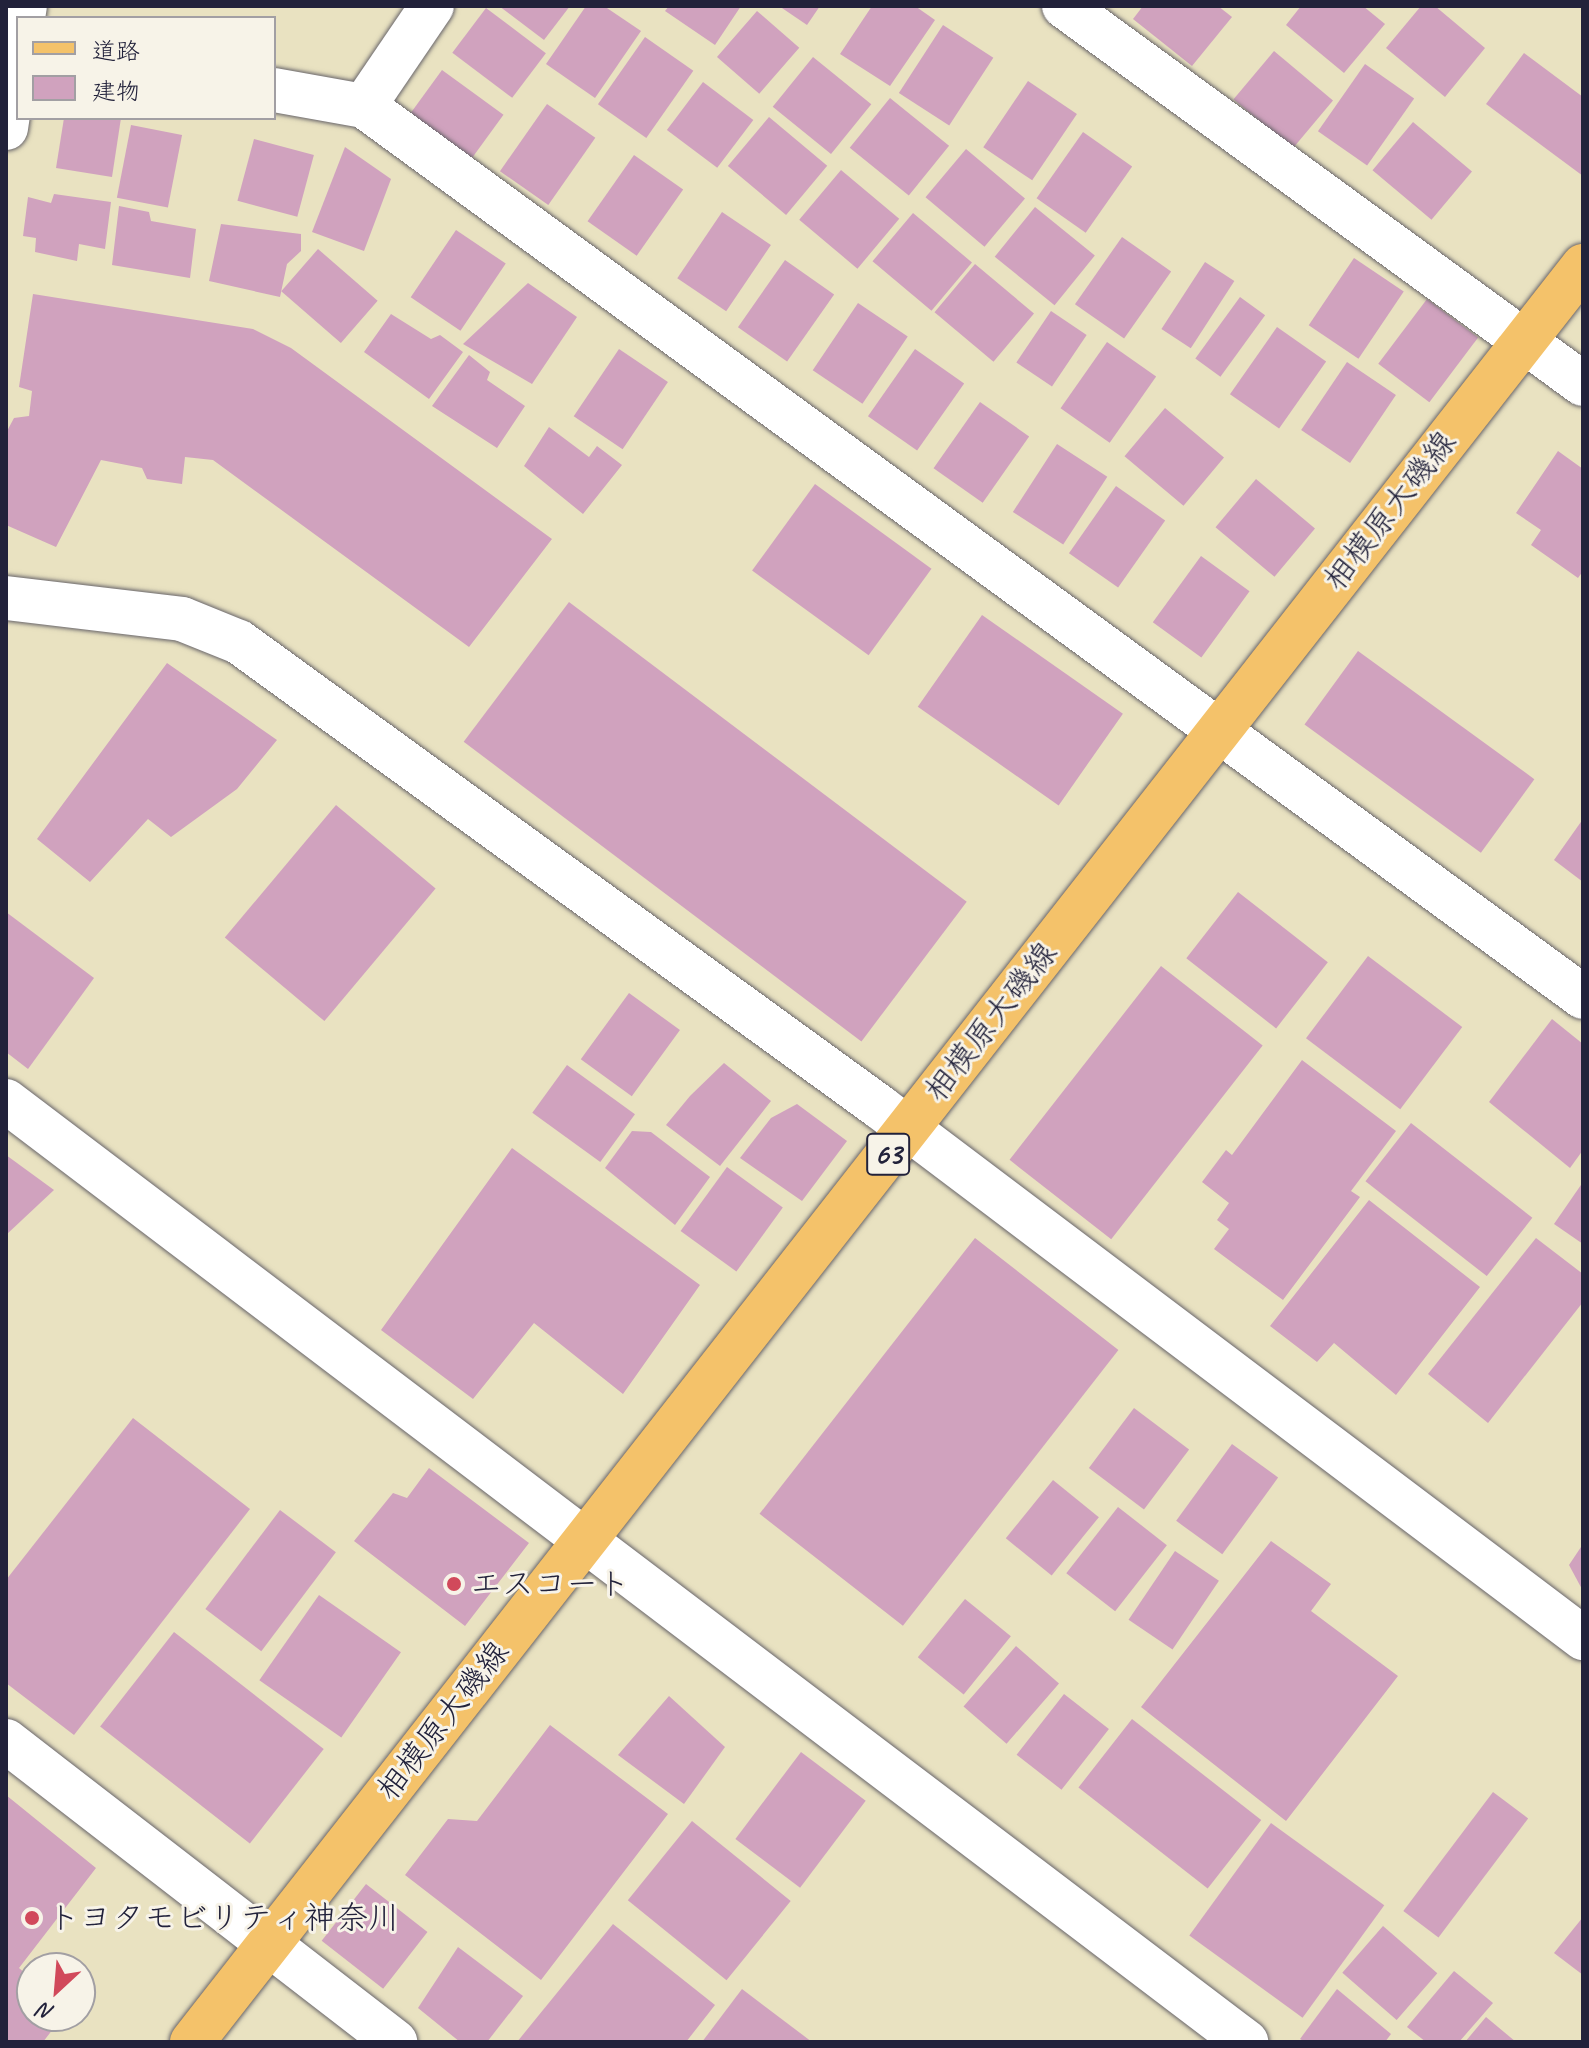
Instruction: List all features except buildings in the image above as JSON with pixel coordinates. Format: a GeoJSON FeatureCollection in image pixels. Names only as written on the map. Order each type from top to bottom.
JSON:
{"type":"FeatureCollection","features":[{"type":"Feature","properties":{"kind":"main road","name":"相模原大磯線"},"geometry":{"type":"LineString","coordinates":[[192,2042],[1583,266]]}},
{"type":"Feature","properties":{"kind":"street"},"geometry":{"type":"LineString","coordinates":[[364,106],[432,6]]}},
{"type":"Feature","properties":{"kind":"street"},"geometry":{"type":"LineString","coordinates":[[1064,6],[1583,384]]}},
{"type":"Feature","properties":{"kind":"street"},"geometry":{"type":"LineString","coordinates":[[6,128],[16,60]]}},
{"type":"Feature","properties":{"kind":"street"},"geometry":{"type":"LineString","coordinates":[[276,90],[364,106],[1583,997]]}},
{"type":"Feature","properties":{"kind":"street"},"geometry":{"type":"LineString","coordinates":[[6,598],[182,619],[239,642],[908,1129],[1583,1638]]}},
{"type":"Feature","properties":{"kind":"street"},"geometry":{"type":"LineString","coordinates":[[6,1101],[1246,2042]]}},
{"type":"Feature","properties":{"kind":"street"},"geometry":{"type":"LineString","coordinates":[[6,1741],[395,2042]]}},
{"type":"Feature","properties":{"kind":"place","name":"エスコート"},"geometry":{"type":"Point","coordinates":[454,1584]}},
{"type":"Feature","properties":{"kind":"place","name":"トヨタモビリティ神奈川"},"geometry":{"type":"Point","coordinates":[32,1918]}}]}
